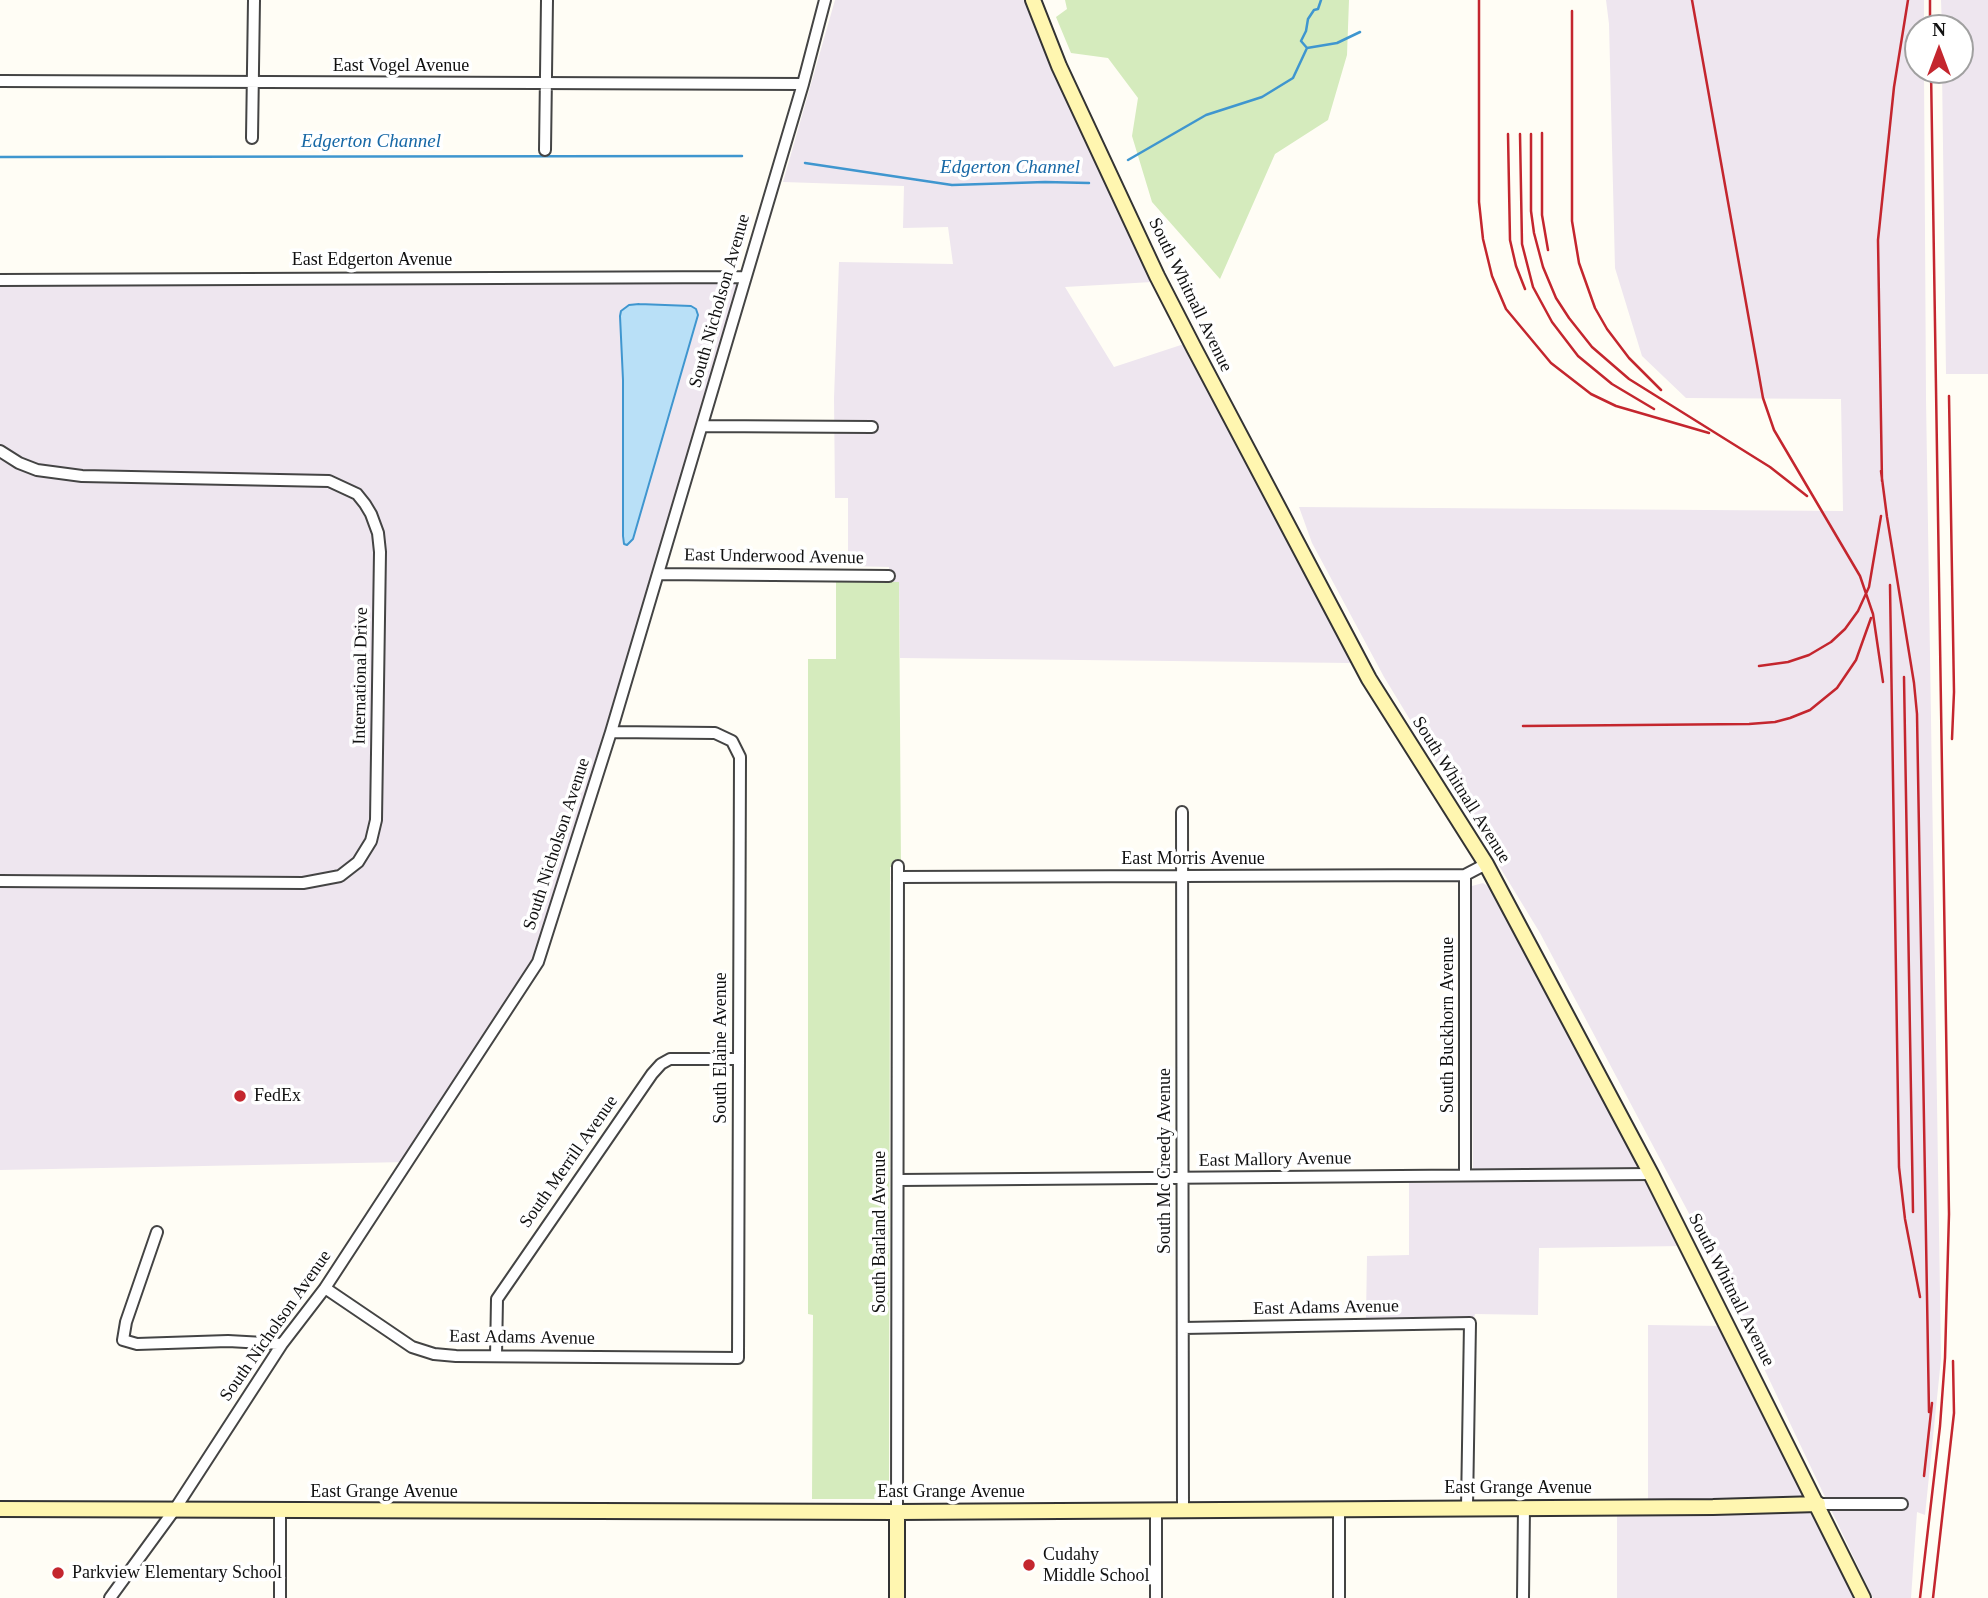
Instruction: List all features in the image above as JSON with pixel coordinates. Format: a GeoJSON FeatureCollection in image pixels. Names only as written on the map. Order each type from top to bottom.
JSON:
{"type":"FeatureCollection","features":[{"type":"Feature","properties":{"kind":"street"},"geometry":{"type":"LineString","coordinates":[[252,138],[254,0]]}},
{"type":"Feature","properties":{"kind":"street"},"geometry":{"type":"LineString","coordinates":[[545,150],[547,0]]}},
{"type":"Feature","properties":{"kind":"street","name":"South Nicholson Avenue"},"geometry":{"type":"LineString","coordinates":[[110,1598],[175,1509],[282,1344],[325,1288],[538,962],[611,732],[803,84],[825,0]]}},
{"type":"Feature","properties":{"kind":"street","name":"South Whitnall Avenue"},"geometry":{"type":"LineString","coordinates":[[1033,0],[1059,66],[1157,276],[1369,679],[1486,864],[1651,1174],[1864,1598]]}},
{"type":"Feature","properties":{"kind":"street","name":"East Vogel Avenue"},"geometry":{"type":"LineString","coordinates":[[0,81],[803,84]]}},
{"type":"Feature","properties":{"kind":"street","name":"East Edgerton Avenue"},"geometry":{"type":"LineString","coordinates":[[0,280],[745,277]]}},
{"type":"Feature","properties":{"kind":"street"},"geometry":{"type":"LineString","coordinates":[[702,426],[872,428]]}},
{"type":"Feature","properties":{"kind":"street","name":"International Drive"},"geometry":{"type":"LineString","coordinates":[[0,451],[37,470],[72,475],[329,481],[357,494],[365,503],[378,533],[380,552],[376,820],[365,853],[348,872],[332,879],[303,884],[0,881]]}},
{"type":"Feature","properties":{"kind":"street","name":"East Underwood Avenue"},"geometry":{"type":"LineString","coordinates":[[658,574],[889,576]]}},
{"type":"Feature","properties":{"kind":"street","name":"South Elaine Avenue"},"geometry":{"type":"LineString","coordinates":[[611,732],[715,733],[732,741],[740,757],[738,1358]]}},
{"type":"Feature","properties":{"kind":"street","name":"South Mc Creedy Avenue"},"geometry":{"type":"LineString","coordinates":[[1182,812],[1183,1510]]}},
{"type":"Feature","properties":{"kind":"street","name":"East Morris Avenue"},"geometry":{"type":"LineString","coordinates":[[898,871],[1182,877],[1465,875],[1486,864]]}},
{"type":"Feature","properties":{"kind":"street","name":"South Barland Avenue"},"geometry":{"type":"LineString","coordinates":[[897,1598],[898,871]]}},
{"type":"Feature","properties":{"kind":"street","name":"South Buckhorn Avenue"},"geometry":{"type":"LineString","coordinates":[[1465,875],[1465,1175]]}},
{"type":"Feature","properties":{"kind":"street","name":"South Merrill Avenue"},"geometry":{"type":"LineString","coordinates":[[496,1356],[497,1299],[506,1282],[652,1074],[670,1059],[738,1059]]}},
{"type":"Feature","properties":{"kind":"street","name":"East Mallory Avenue"},"geometry":{"type":"LineString","coordinates":[[899,1180],[1651,1174]]}},
{"type":"Feature","properties":{"kind":"street"},"geometry":{"type":"LineString","coordinates":[[157,1232],[126,1322],[123,1340],[137,1344],[228,1340],[282,1344]]}},
{"type":"Feature","properties":{"kind":"street","name":"East Adams Avenue"},"geometry":{"type":"LineString","coordinates":[[325,1288],[412,1347],[434,1354],[738,1358]]}},
{"type":"Feature","properties":{"kind":"street","name":"East Adams Avenue"},"geometry":{"type":"LineString","coordinates":[[1182,1328],[1470,1323],[1467,1507]]}},
{"type":"Feature","properties":{"kind":"street","name":"East Grange Avenue"},"geometry":{"type":"LineString","coordinates":[[0,1509],[897,1512],[1902,1504]]}},
{"type":"Feature","properties":{"kind":"street"},"geometry":{"type":"LineString","coordinates":[[1523,1598],[1524,1507]]}},
{"type":"Feature","properties":{"kind":"street"},"geometry":{"type":"LineString","coordinates":[[1339,1508],[1339,1598]]}},
{"type":"Feature","properties":{"kind":"street"},"geometry":{"type":"LineString","coordinates":[[280,1510],[280,1598]]}},
{"type":"Feature","properties":{"kind":"street"},"geometry":{"type":"LineString","coordinates":[[1156,1510],[1156,1598]]}},
{"type":"Feature","properties":{"kind":"shaded area"},"geometry":{"type":"Polygon","coordinates":[[[835,0],[1026,0],[1050,60],[1152,282],[1065,287],[1114,367],[1184,344],[1352,663],[900,658],[899,582],[889,582],[889,567],[848,566],[848,498],[835,498],[834,398],[839,262],[953,264],[948,227],[903,228],[904,186],[783,182],[835,0]]]}},
{"type":"Feature","properties":{"kind":"shaded area"},"geometry":{"type":"Polygon","coordinates":[[[1606,0],[1924,0],[1924,14],[1904,14],[1904,84],[1924,84],[1926,399],[1941,1359],[1925,1515],[1917,1512],[1911,1598],[1873,1598],[1702,1238],[1540,933],[1384,677],[1312,543],[1299,507],[1843,511],[1841,399],[1686,398],[1642,356],[1615,268],[1609,24],[1606,0]]]}},
{"type":"Feature","properties":{"kind":"shaded area"},"geometry":{"type":"Polygon","coordinates":[[[1941,0],[1988,0],[1988,374],[1946,374],[1942,84],[1974,84],[1974,14],[1942,14],[1941,0]]]}},
{"type":"Feature","properties":{"kind":"shaded area"},"geometry":{"type":"Polygon","coordinates":[[[745,277],[538,962],[407,1162],[0,1170],[0,280],[745,277]]]}},
{"type":"Feature","properties":{"kind":"shaded area"},"geometry":{"type":"Polygon","coordinates":[[[1483,883],[1492,889],[1683,1246],[1539,1248],[1538,1315],[1366,1318],[1367,1256],[1409,1255],[1409,1183],[1473,1182],[1471,891],[1472,886],[1483,883]]]}},
{"type":"Feature","properties":{"kind":"shaded area"},"geometry":{"type":"Polygon","coordinates":[[[1648,1325],[1723,1326],[1860,1598],[1617,1598],[1617,1513],[1648,1512],[1648,1325]]]}},
{"type":"Feature","properties":{"kind":"green space"},"geometry":{"type":"Polygon","coordinates":[[[1065,0],[1349,0],[1347,55],[1328,120],[1275,154],[1220,279],[1152,202],[1132,136],[1138,98],[1108,58],[1071,53],[1056,17],[1067,9],[1065,0]]]}},
{"type":"Feature","properties":{"kind":"green space"},"geometry":{"type":"Polygon","coordinates":[[[836,581],[899,582],[901,866],[890,867],[889,1491],[888,1497],[878,1499],[812,1499],[813,1315],[808,1314],[808,659],[836,659],[836,581]]]}},
{"type":"Feature","properties":{"kind":"water"},"geometry":{"type":"Polygon","coordinates":[[[629,305],[691,306],[696,309],[698,315],[633,539],[627,545],[624,544],[623,536],[623,380],[620,316],[621,311],[629,305]]]}},
{"type":"Feature","properties":{"kind":"waterway","name":"Edgerton Channel"},"geometry":{"type":"LineString","coordinates":[[1307,48],[1301,41],[1308,19],[1314,10],[1318,9],[1321,0]]}},
{"type":"Feature","properties":{"kind":"waterway"},"geometry":{"type":"LineString","coordinates":[[1307,48],[1337,43],[1360,32]]}},
{"type":"Feature","properties":{"kind":"waterway","name":"Edgerton Channel"},"geometry":{"type":"LineString","coordinates":[[1128,160],[1206,115],[1262,97],[1293,78],[1307,48]]}},
{"type":"Feature","properties":{"kind":"waterway","name":"Edgerton Channel"},"geometry":{"type":"LineString","coordinates":[[0,157],[742,156]]}},
{"type":"Feature","properties":{"kind":"waterway","name":"Edgerton Channel"},"geometry":{"type":"LineString","coordinates":[[805,163],[952,185],[1089,183]]}},
{"type":"Feature","properties":{"kind":"railway"},"geometry":{"type":"LineString","coordinates":[[1479,0],[1479,202],[1483,239],[1492,276],[1506,309],[1551,363],[1591,394],[1616,406],[1709,433]]}},
{"type":"Feature","properties":{"kind":"railway"},"geometry":{"type":"LineString","coordinates":[[1692,0],[1763,398],[1774,430],[1860,576],[1873,614],[1883,682]]}},
{"type":"Feature","properties":{"kind":"railway"},"geometry":{"type":"LineString","coordinates":[[1882,481],[1878,240],[1894,87],[1908,0]]}},
{"type":"Feature","properties":{"kind":"railway"},"geometry":{"type":"LineString","coordinates":[[1930,0],[1930,14]]}},
{"type":"Feature","properties":{"kind":"railway"},"geometry":{"type":"LineString","coordinates":[[1572,11],[1572,221],[1579,263],[1595,308],[1607,329],[1629,358],[1661,390]]}},
{"type":"Feature","properties":{"kind":"railway"},"geometry":{"type":"LineString","coordinates":[[1920,1598],[1940,1426],[1945,1358],[1949,1214],[1931,84]]}},
{"type":"Feature","properties":{"kind":"railway"},"geometry":{"type":"LineString","coordinates":[[1542,133],[1542,215],[1548,250]]}},
{"type":"Feature","properties":{"kind":"railway"},"geometry":{"type":"LineString","coordinates":[[1508,134],[1510,240],[1525,289]]}},
{"type":"Feature","properties":{"kind":"railway"},"geometry":{"type":"LineString","coordinates":[[1520,134],[1522,244],[1533,287],[1552,322],[1578,356],[1612,384],[1654,409]]}},
{"type":"Feature","properties":{"kind":"railway"},"geometry":{"type":"LineString","coordinates":[[1531,134],[1531,211],[1534,233],[1543,267],[1556,298],[1569,318],[1592,347],[1629,379],[1770,467],[1807,496]]}},
{"type":"Feature","properties":{"kind":"railway"},"geometry":{"type":"LineString","coordinates":[[1949,396],[1954,692],[1952,739]]}},
{"type":"Feature","properties":{"kind":"railway"},"geometry":{"type":"LineString","coordinates":[[1881,471],[1917,714],[1929,1412]]}},
{"type":"Feature","properties":{"kind":"railway"},"geometry":{"type":"LineString","coordinates":[[1759,666],[1788,662],[1809,655],[1831,642],[1845,629],[1858,611],[1869,587],[1881,516]]}},
{"type":"Feature","properties":{"kind":"railway"},"geometry":{"type":"LineString","coordinates":[[1890,585],[1899,1167],[1905,1219],[1920,1297]]}},
{"type":"Feature","properties":{"kind":"railway"},"geometry":{"type":"LineString","coordinates":[[1523,726],[1749,724],[1790,718],[1810,710],[1837,688],[1856,660],[1871,618]]}},
{"type":"Feature","properties":{"kind":"railway"},"geometry":{"type":"LineString","coordinates":[[1904,677],[1913,1212]]}},
{"type":"Feature","properties":{"kind":"railway"},"geometry":{"type":"LineString","coordinates":[[1933,1598],[1954,1413],[1953,1361]]}},
{"type":"Feature","properties":{"kind":"railway"},"geometry":{"type":"LineString","coordinates":[[1924,1476],[1932,1403]]}},
{"type":"Feature","properties":{"kind":"place","name":"FedEx"},"geometry":{"type":"Point","coordinates":[240,1096]}},
{"type":"Feature","properties":{"kind":"place","name":"Cudahy Middle School"},"geometry":{"type":"Point","coordinates":[1029,1565]}},
{"type":"Feature","properties":{"kind":"place","name":"Parkview Elementary School"},"geometry":{"type":"Point","coordinates":[58,1573]}}]}
